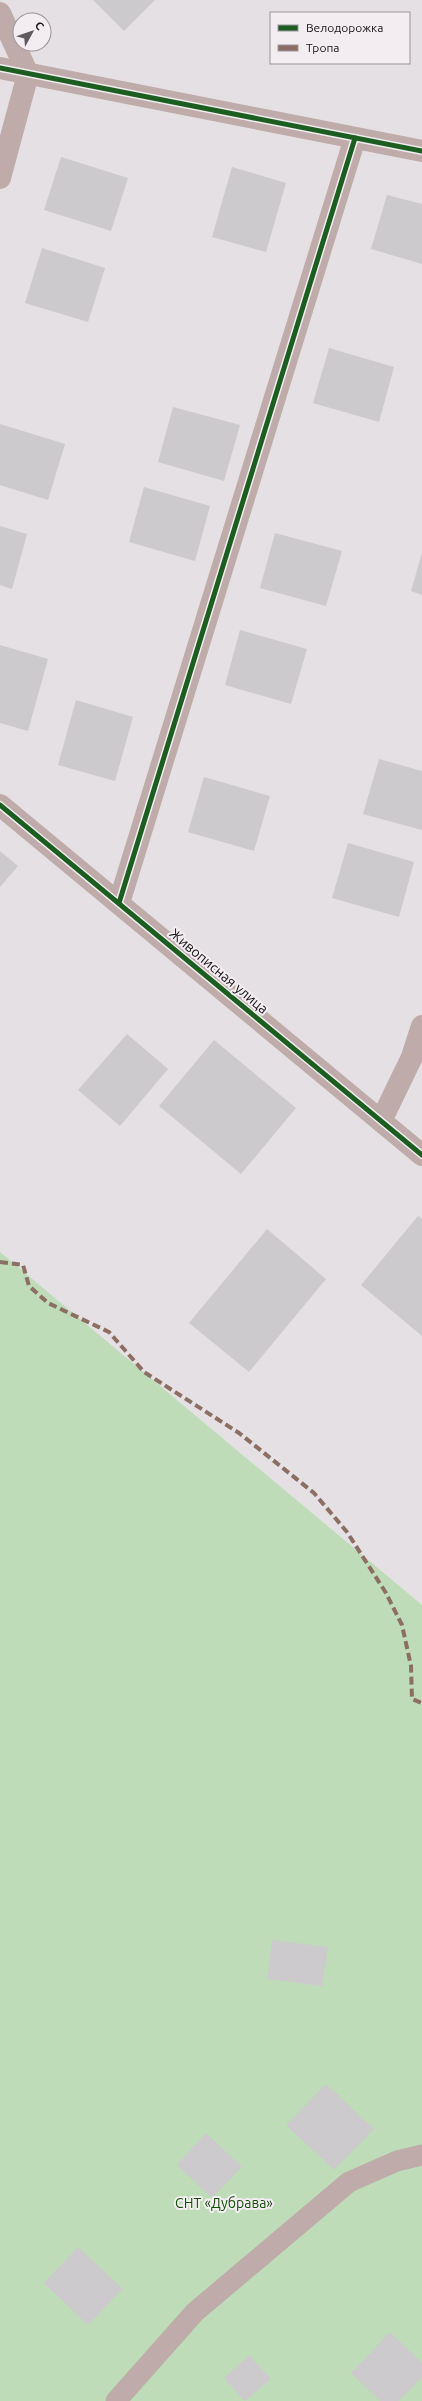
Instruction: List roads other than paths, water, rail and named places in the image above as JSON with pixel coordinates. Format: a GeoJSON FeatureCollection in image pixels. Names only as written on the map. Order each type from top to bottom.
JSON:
{"type":"FeatureCollection","features":[{"type":"Feature","properties":{"kind":"street"},"geometry":{"type":"LineString","coordinates":[[0,13],[28,74],[0,178]]}},
{"type":"Feature","properties":{"kind":"street"},"geometry":{"type":"LineString","coordinates":[[0,68],[422,151]]}},
{"type":"Feature","properties":{"kind":"street"},"geometry":{"type":"LineString","coordinates":[[119,903],[354,138]]}},
{"type":"Feature","properties":{"kind":"street","name":"Живописная улица"},"geometry":{"type":"LineString","coordinates":[[0,805],[422,1155]]}},
{"type":"Feature","properties":{"kind":"street"},"geometry":{"type":"LineString","coordinates":[[381,1121],[412,1058],[422,1026]]}},
{"type":"Feature","properties":{"kind":"lane"},"geometry":{"type":"LineString","coordinates":[[116,2401],[195,2312],[350,2182],[397,2161],[422,2155]]}},
{"type":"Feature","properties":{"kind":"park label","name":"СНТ «Дубрава»"},"geometry":{"type":"Point","coordinates":[224,2203]}}]}
